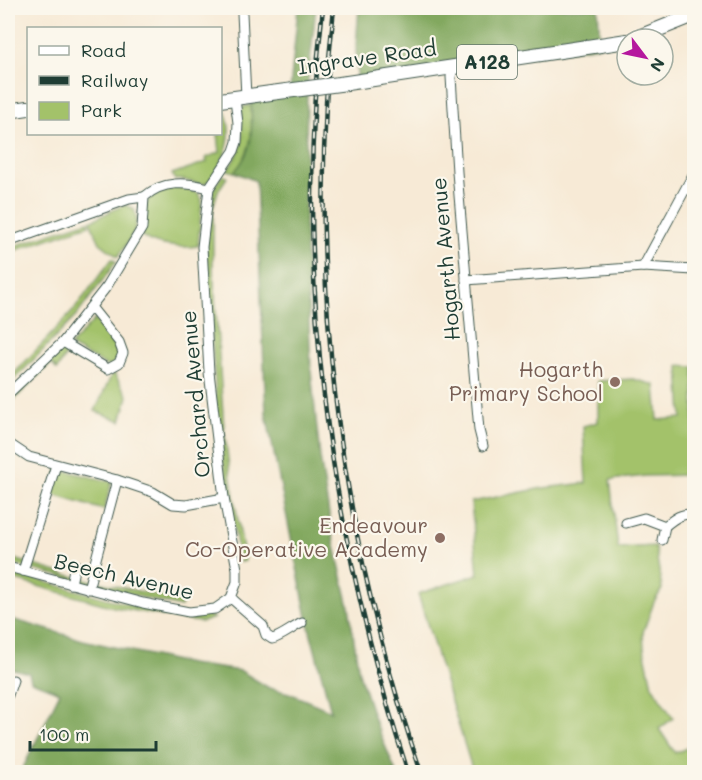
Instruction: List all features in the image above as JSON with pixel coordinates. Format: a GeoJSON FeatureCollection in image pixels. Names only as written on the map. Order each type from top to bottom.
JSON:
{"type":"FeatureCollection","features":[{"type":"Feature","properties":{"kind":"main road"},"geometry":{"type":"LineString","coordinates":[[664,27],[694,15]]}},
{"type":"Feature","properties":{"kind":"main road","name":"Ingrave Road"},"geometry":{"type":"LineString","coordinates":[[222,100],[615,43]]}},
{"type":"Feature","properties":{"kind":"main road"},"geometry":{"type":"LineString","coordinates":[[8,111],[27,108]]}},
{"type":"Feature","properties":{"kind":"street","name":"Orchard Avenue"},"geometry":{"type":"LineString","coordinates":[[231,598],[237,582],[237,569],[224,498],[209,372],[202,247],[209,188],[234,151],[237,142],[242,13]]}},
{"type":"Feature","properties":{"kind":"street","name":"Hogarth Avenue"},"geometry":{"type":"LineString","coordinates":[[453,67],[456,160],[479,430],[483,446]]}},
{"type":"Feature","properties":{"kind":"street"},"geometry":{"type":"LineString","coordinates":[[644,267],[694,173]]}},
{"type":"Feature","properties":{"kind":"street"},"geometry":{"type":"LineString","coordinates":[[8,242],[129,199],[144,197],[154,190],[176,183],[190,183],[209,188]]}},
{"type":"Feature","properties":{"kind":"street"},"geometry":{"type":"LineString","coordinates":[[8,394],[63,342],[91,308],[142,228],[144,197]]}},
{"type":"Feature","properties":{"kind":"street"},"geometry":{"type":"LineString","coordinates":[[466,280],[644,267],[694,270]]}},
{"type":"Feature","properties":{"kind":"street"},"geometry":{"type":"LineString","coordinates":[[63,342],[108,369],[119,363],[123,353],[121,345],[91,308]]}},
{"type":"Feature","properties":{"kind":"street"},"geometry":{"type":"LineString","coordinates":[[8,443],[29,456],[153,492],[172,504],[186,505],[224,498]]}},
{"type":"Feature","properties":{"kind":"street"},"geometry":{"type":"LineString","coordinates":[[23,571],[56,465]]}},
{"type":"Feature","properties":{"kind":"street"},"geometry":{"type":"LineString","coordinates":[[88,589],[117,480]]}},
{"type":"Feature","properties":{"kind":"street"},"geometry":{"type":"LineString","coordinates":[[662,540],[665,526],[676,517],[683,514],[694,514]]}},
{"type":"Feature","properties":{"kind":"street"},"geometry":{"type":"LineString","coordinates":[[626,523],[644,518],[665,526]]}},
{"type":"Feature","properties":{"kind":"street"},"geometry":{"type":"LineString","coordinates":[[71,584],[75,564]]}},
{"type":"Feature","properties":{"kind":"street","name":"Beech Avenue"},"geometry":{"type":"LineString","coordinates":[[8,567],[143,603],[189,612],[215,609],[231,598]]}},
{"type":"Feature","properties":{"kind":"street"},"geometry":{"type":"LineString","coordinates":[[231,598],[263,626],[266,635],[272,639],[277,639],[289,629],[302,623]]}},
{"type":"Feature","properties":{"kind":"street"},"geometry":{"type":"LineString","coordinates":[[8,695],[13,680]]}},
{"type":"Feature","properties":{"kind":"green space"},"geometry":{"type":"Polygon","coordinates":[[[298,8],[316,8],[307,89],[305,227],[311,371],[320,457],[332,533],[349,607],[359,673],[374,719],[396,772],[21,772],[60,692],[31,681],[29,673],[8,668],[8,618],[83,640],[190,664],[241,671],[269,688],[289,693],[331,711],[309,627],[266,414],[256,181],[234,172],[249,145],[252,125],[251,93],[290,90],[298,8]]]}},
{"type":"Feature","properties":{"kind":"green space"},"geometry":{"type":"Polygon","coordinates":[[[359,8],[598,8],[600,46],[357,81],[356,45],[359,8]]]}},
{"type":"Feature","properties":{"kind":"green space"},"geometry":{"type":"Polygon","coordinates":[[[251,105],[251,133],[248,149],[241,164],[234,172],[227,170],[241,146],[243,107],[251,105]]]}},
{"type":"Feature","properties":{"kind":"green space"},"geometry":{"type":"Polygon","coordinates":[[[222,109],[224,109],[229,139],[219,166],[213,175],[207,183],[203,184],[175,180],[172,174],[207,162],[206,158],[220,152],[218,135],[222,135],[222,109]]]}},
{"type":"Feature","properties":{"kind":"green space"},"geometry":{"type":"Polygon","coordinates":[[[222,175],[227,177],[218,191],[213,207],[213,268],[224,429],[245,561],[240,562],[217,415],[206,246],[213,190],[222,175]]]}},
{"type":"Feature","properties":{"kind":"green space"},"geometry":{"type":"Polygon","coordinates":[[[179,187],[198,193],[202,200],[198,246],[177,247],[160,244],[141,235],[143,215],[148,201],[158,193],[179,187]]]}},
{"type":"Feature","properties":{"kind":"green space"},"geometry":{"type":"Polygon","coordinates":[[[124,205],[133,208],[137,221],[133,233],[118,257],[100,243],[90,221],[124,205]]]}},
{"type":"Feature","properties":{"kind":"green space"},"geometry":{"type":"Polygon","coordinates":[[[88,221],[89,225],[8,253],[8,248],[88,221]]]}},
{"type":"Feature","properties":{"kind":"green space"},"geometry":{"type":"Polygon","coordinates":[[[112,259],[116,262],[77,315],[8,386],[8,380],[73,311],[112,259]]]}},
{"type":"Feature","properties":{"kind":"green space"},"geometry":{"type":"Polygon","coordinates":[[[95,319],[118,351],[119,358],[109,367],[70,346],[95,319]]]}},
{"type":"Feature","properties":{"kind":"green space"},"geometry":{"type":"Polygon","coordinates":[[[63,349],[67,353],[57,370],[51,363],[14,400],[8,412],[8,400],[55,350],[63,349]]]}},
{"type":"Feature","properties":{"kind":"green space"},"geometry":{"type":"Polygon","coordinates":[[[679,366],[694,367],[694,475],[646,476],[610,480],[618,548],[655,546],[662,589],[654,602],[643,632],[644,649],[652,686],[673,718],[659,729],[675,753],[694,745],[694,772],[473,772],[418,594],[478,574],[471,502],[543,488],[586,483],[583,426],[598,422],[598,381],[633,379],[655,385],[658,420],[682,418],[679,366]]]}},
{"type":"Feature","properties":{"kind":"green space"},"geometry":{"type":"Polygon","coordinates":[[[113,372],[128,396],[121,421],[95,411],[113,372]]]}},
{"type":"Feature","properties":{"kind":"green space"},"geometry":{"type":"Polygon","coordinates":[[[58,469],[112,482],[104,510],[50,494],[58,469]]]}},
{"type":"Feature","properties":{"kind":"green space"},"geometry":{"type":"Polygon","coordinates":[[[8,557],[67,575],[182,601],[181,607],[8,563],[8,557]]]}},
{"type":"Feature","properties":{"kind":"green space"},"geometry":{"type":"Polygon","coordinates":[[[8,572],[142,608],[191,616],[208,615],[214,618],[202,622],[192,621],[114,607],[8,578],[8,572]]]}},
{"type":"Feature","properties":{"kind":"railway"},"geometry":{"type":"LineString","coordinates":[[323,8],[314,105],[312,201],[315,298],[324,394],[338,490],[357,585],[380,679],[408,772]]}},
{"type":"Feature","properties":{"kind":"railway"},"geometry":{"type":"LineString","coordinates":[[334,8],[326,105],[324,201],[327,298],[335,395],[349,491],[368,586],[392,680],[421,772]]}},
{"type":"Feature","properties":{"kind":"place","name":"Hogarth Primary School"},"geometry":{"type":"Point","coordinates":[615,382]}},
{"type":"Feature","properties":{"kind":"place","name":"Endeavour Co-Operative Academy"},"geometry":{"type":"Point","coordinates":[440,538]}}]}
